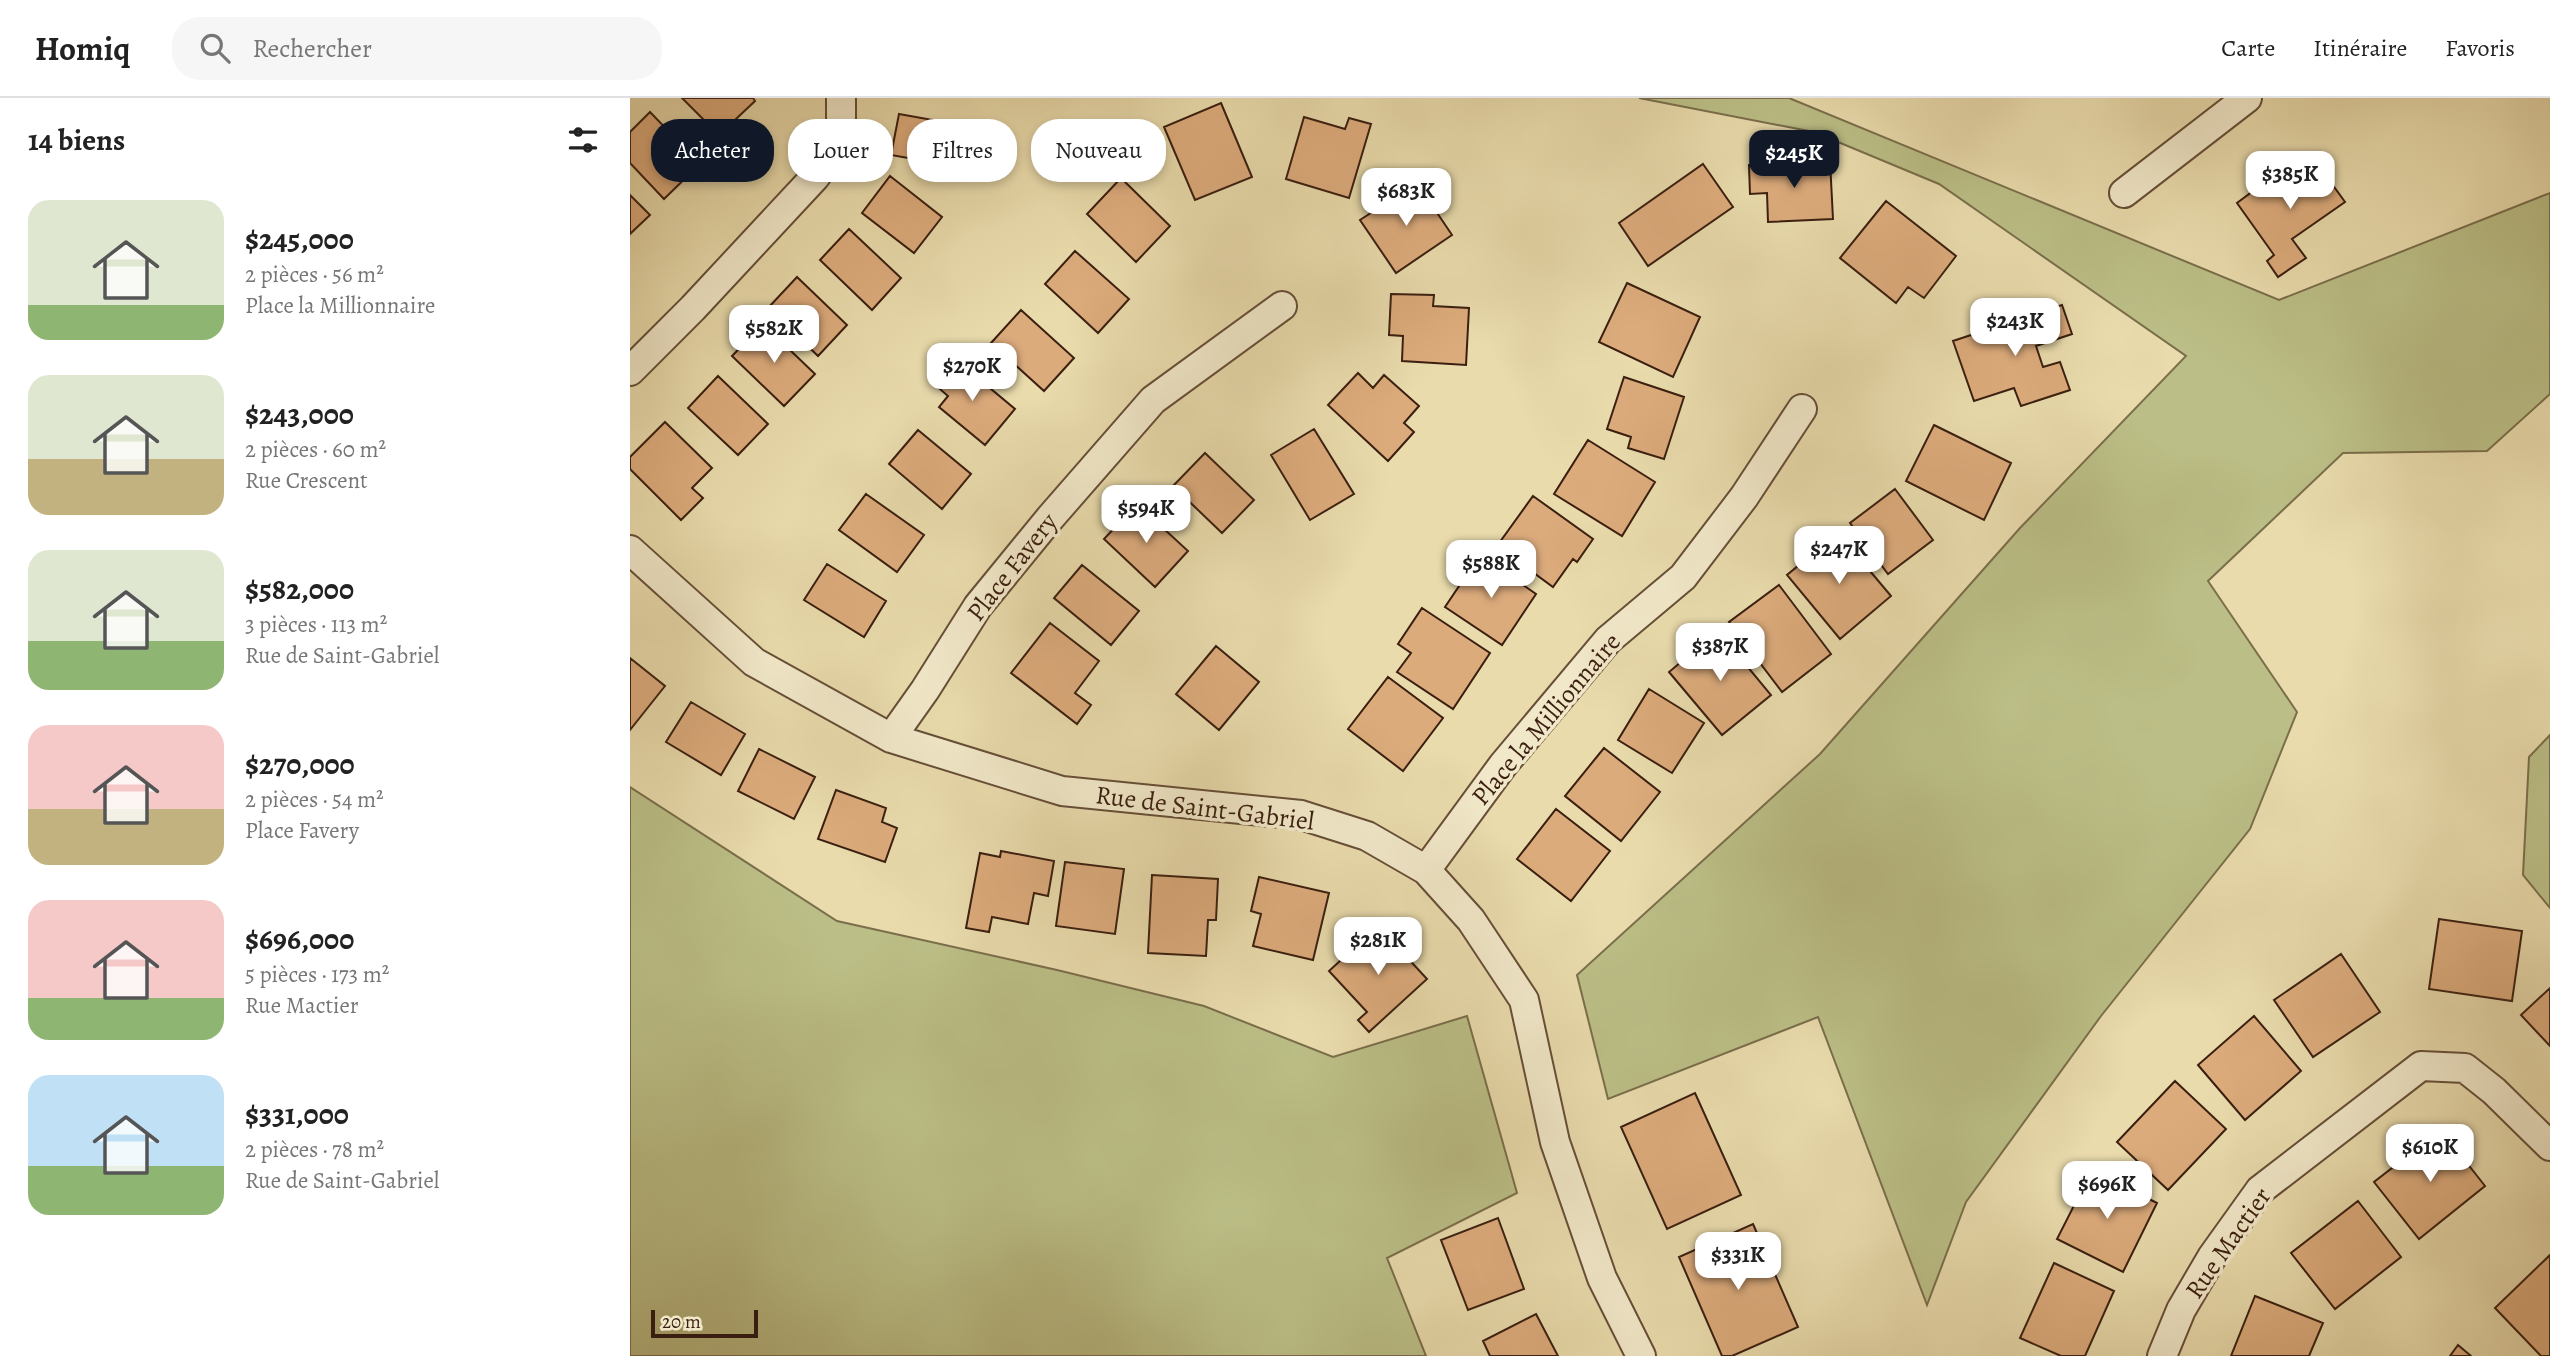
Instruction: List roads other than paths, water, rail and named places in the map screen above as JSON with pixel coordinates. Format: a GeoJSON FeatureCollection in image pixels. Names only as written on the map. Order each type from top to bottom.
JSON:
{"type":"FeatureCollection","features":[{"type":"Feature","properties":{"kind":"street"},"geometry":{"type":"LineString","coordinates":[[630,371],[693,308],[814,177],[841,141],[841,98]]}},
{"type":"Feature","properties":{"kind":"street"},"geometry":{"type":"LineString","coordinates":[[2124,193],[2247,98]]}},
{"type":"Feature","properties":{"kind":"street","name":"Place Favery"},"geometry":{"type":"LineString","coordinates":[[891,738],[978,606],[1050,518],[1153,400],[1282,306]]}},
{"type":"Feature","properties":{"kind":"street","name":"Place la Millionnaire"},"geometry":{"type":"LineString","coordinates":[[1426,870],[1503,765],[1592,658],[1608,640],[1683,576],[1744,497],[1802,409]]}},
{"type":"Feature","properties":{"kind":"street","name":"Rue de Saint-Gabriel"},"geometry":{"type":"LineString","coordinates":[[630,550],[754,662],[891,738],[1062,792],[1301,814],[1367,836],[1426,870],[1471,920],[1524,1000],[1555,1142],[1602,1278],[1641,1356]]}},
{"type":"Feature","properties":{"kind":"street","name":"Rue Mactier"},"geometry":{"type":"LineString","coordinates":[[2162,1356],[2181,1310],[2260,1189],[2421,1066],[2465,1068],[2494,1091],[2550,1146]]}}]}
